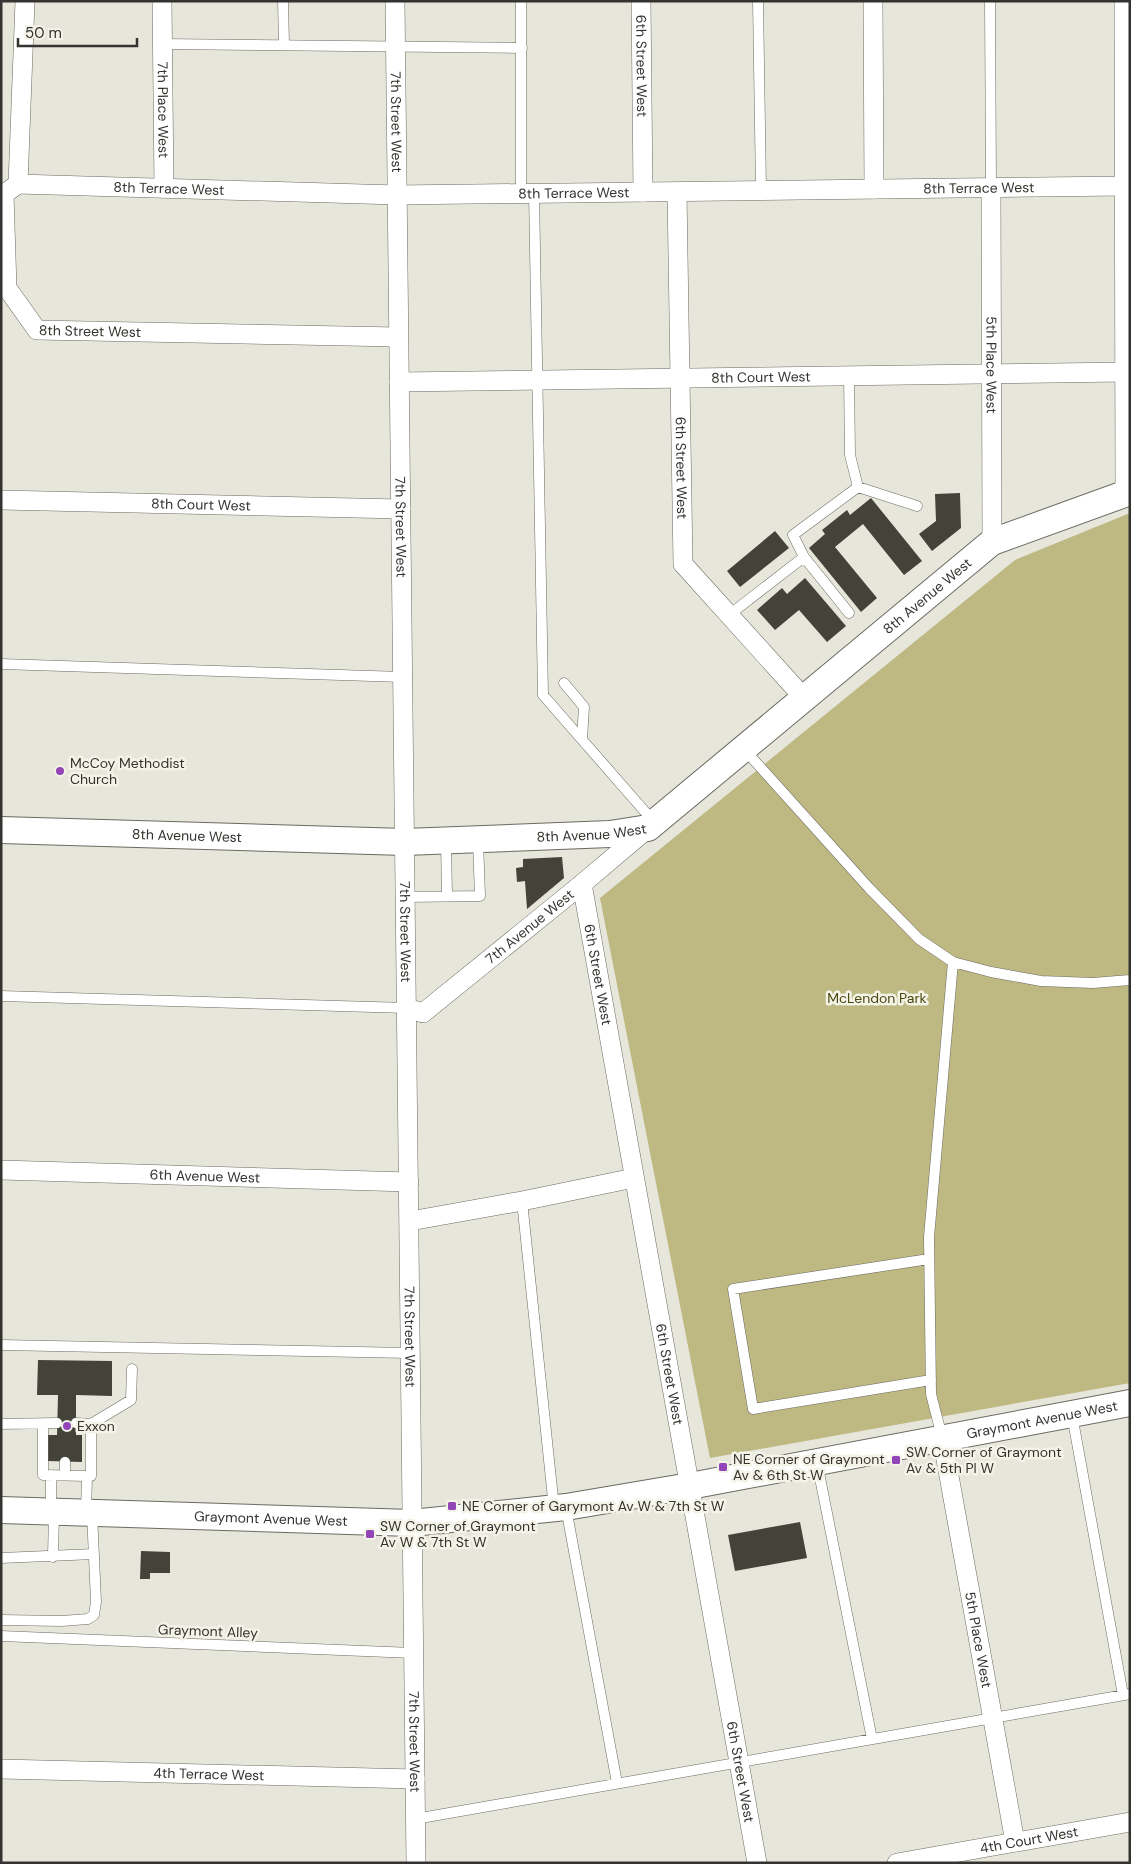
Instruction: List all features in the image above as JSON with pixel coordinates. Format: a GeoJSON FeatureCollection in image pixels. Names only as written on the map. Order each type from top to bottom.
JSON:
{"type":"FeatureCollection","features":[{"type":"Feature","properties":{"kind":"main road","name":"8th Avenue West"},"geometry":{"type":"LineString","coordinates":[[1,830],[405,842],[610,834],[652,825],[992,542],[1127,493]]}},
{"type":"Feature","properties":{"kind":"main road","name":"Graymont Avenue West"},"geometry":{"type":"LineString","coordinates":[[1,1510],[412,1523],[560,1507],[690,1486],[1130,1403]]}},
{"type":"Feature","properties":{"kind":"street"},"geometry":{"type":"LineString","coordinates":[[18,184],[25,1]]}},
{"type":"Feature","properties":{"kind":"street","name":"7th Place West"},"geometry":{"type":"LineString","coordinates":[[162,1],[164,188]]}},
{"type":"Feature","properties":{"kind":"street","name":"7th Street West"},"geometry":{"type":"LineString","coordinates":[[395,1],[416,1863]]}},
{"type":"Feature","properties":{"kind":"street","name":"6th Street West"},"geometry":{"type":"LineString","coordinates":[[641,1],[643,192]]}},
{"type":"Feature","properties":{"kind":"street"},"geometry":{"type":"LineString","coordinates":[[873,1],[874,189]]}},
{"type":"Feature","properties":{"kind":"street"},"geometry":{"type":"LineString","coordinates":[[1124,1],[1127,41],[1127,330],[1125,372],[1127,493]]}},
{"type":"Feature","properties":{"kind":"street","name":"8th Terrace West"},"geometry":{"type":"LineString","coordinates":[[18,184],[397,195],[1127,185]]}},
{"type":"Feature","properties":{"kind":"street","name":"8th Street West"},"geometry":{"type":"LineString","coordinates":[[18,184],[4,194],[7,288],[37,330],[398,337]]}},
{"type":"Feature","properties":{"kind":"street","name":"5th Place West"},"geometry":{"type":"LineString","coordinates":[[991,187],[992,542]]}},
{"type":"Feature","properties":{"kind":"street","name":"6th Street West"},"geometry":{"type":"LineString","coordinates":[[677,192],[683,564],[804,698]]}},
{"type":"Feature","properties":{"kind":"street","name":"8th Court West"},"geometry":{"type":"LineString","coordinates":[[399,382],[1125,372]]}},
{"type":"Feature","properties":{"kind":"street","name":"8th Court West"},"geometry":{"type":"LineString","coordinates":[[1,500],[401,509]]}},
{"type":"Feature","properties":{"kind":"street","name":"7th Avenue West"},"geometry":{"type":"LineString","coordinates":[[407,1008],[423,1013],[652,825]]}},
{"type":"Feature","properties":{"kind":"street","name":"6th Street West"},"geometry":{"type":"LineString","coordinates":[[582,884],[757,1863]]}},
{"type":"Feature","properties":{"kind":"street","name":"6th Avenue West"},"geometry":{"type":"LineString","coordinates":[[1,1170],[409,1182]]}},
{"type":"Feature","properties":{"kind":"street"},"geometry":{"type":"LineString","coordinates":[[410,1221],[634,1178]]}},
{"type":"Feature","properties":{"kind":"street","name":"5th Place West"},"geometry":{"type":"LineString","coordinates":[[942,1438],[1015,1842]]}},
{"type":"Feature","properties":{"kind":"street","name":"4th Terrace West"},"geometry":{"type":"LineString","coordinates":[[1,1769],[414,1779]]}},
{"type":"Feature","properties":{"kind":"street","name":"4th Court West"},"geometry":{"type":"LineString","coordinates":[[897,1863],[1130,1822]]}},
{"type":"Feature","properties":{"kind":"lane"},"geometry":{"type":"LineString","coordinates":[[283,1],[284,45]]}},
{"type":"Feature","properties":{"kind":"lane"},"geometry":{"type":"LineString","coordinates":[[521,1],[527,193],[536,380],[543,694],[652,825]]}},
{"type":"Feature","properties":{"kind":"lane"},"geometry":{"type":"LineString","coordinates":[[758,1],[761,190]]}},
{"type":"Feature","properties":{"kind":"lane"},"geometry":{"type":"LineString","coordinates":[[990,1],[991,187]]}},
{"type":"Feature","properties":{"kind":"lane"},"geometry":{"type":"LineString","coordinates":[[162,44],[522,48]]}},
{"type":"Feature","properties":{"kind":"lane"},"geometry":{"type":"LineString","coordinates":[[849,376],[850,455],[858,487]]}},
{"type":"Feature","properties":{"kind":"lane"},"geometry":{"type":"LineString","coordinates":[[858,487],[917,506]]}},
{"type":"Feature","properties":{"kind":"lane"},"geometry":{"type":"LineString","coordinates":[[848,613],[804,557],[793,535],[858,487]]}},
{"type":"Feature","properties":{"kind":"lane"},"geometry":{"type":"LineString","coordinates":[[729,615],[804,557]]}},
{"type":"Feature","properties":{"kind":"lane"},"geometry":{"type":"LineString","coordinates":[[1,664],[403,677]]}},
{"type":"Feature","properties":{"kind":"lane"},"geometry":{"type":"LineString","coordinates":[[564,683],[584,707],[582,739]]}},
{"type":"Feature","properties":{"kind":"lane"},"geometry":{"type":"LineString","coordinates":[[744,748],[869,888],[919,939],[953,962],[991,972],[1041,981],[1093,983],[1130,980]]}},
{"type":"Feature","properties":{"kind":"lane"},"geometry":{"type":"LineString","coordinates":[[406,897],[480,896],[478,839]]}},
{"type":"Feature","properties":{"kind":"lane"},"geometry":{"type":"LineString","coordinates":[[446,841],[448,896]]}},
{"type":"Feature","properties":{"kind":"lane"},"geometry":{"type":"LineString","coordinates":[[942,1438],[931,1394],[928,1237],[953,962]]}},
{"type":"Feature","properties":{"kind":"lane"},"geometry":{"type":"LineString","coordinates":[[1,996],[407,1008]]}},
{"type":"Feature","properties":{"kind":"lane"},"geometry":{"type":"LineString","coordinates":[[522,1201],[560,1507],[617,1783]]}},
{"type":"Feature","properties":{"kind":"lane"},"geometry":{"type":"LineString","coordinates":[[929,1259],[733,1289],[754,1409],[931,1380]]}},
{"type":"Feature","properties":{"kind":"lane"},"geometry":{"type":"LineString","coordinates":[[1,1345],[411,1353]]}},
{"type":"Feature","properties":{"kind":"lane"},"geometry":{"type":"LineString","coordinates":[[76,1424],[91,1424],[131,1400],[132,1369]]}},
{"type":"Feature","properties":{"kind":"lane"},"geometry":{"type":"LineString","coordinates":[[415,1819],[1126,1694],[1072,1414]]}},
{"type":"Feature","properties":{"kind":"lane"},"geometry":{"type":"LineString","coordinates":[[1,1424],[58,1424]]}},
{"type":"Feature","properties":{"kind":"lane"},"geometry":{"type":"LineString","coordinates":[[43,1424],[43,1475],[91,1476],[91,1424]]}},
{"type":"Feature","properties":{"kind":"lane"},"geometry":{"type":"LineString","coordinates":[[65,1462],[65,1476]]}},
{"type":"Feature","properties":{"kind":"lane"},"geometry":{"type":"LineString","coordinates":[[816,1462],[872,1739]]}},
{"type":"Feature","properties":{"kind":"lane"},"geometry":{"type":"LineString","coordinates":[[51,1475],[53,1557]]}},
{"type":"Feature","properties":{"kind":"lane"},"geometry":{"type":"LineString","coordinates":[[1,1620],[62,1621],[88,1619],[94,1615],[96,1602],[94,1554],[87,1476]]}},
{"type":"Feature","properties":{"kind":"lane"},"geometry":{"type":"LineString","coordinates":[[1,1558],[94,1554]]}},
{"type":"Feature","properties":{"kind":"lane","name":"Graymont Alley"},"geometry":{"type":"LineString","coordinates":[[1,1636],[413,1653]]}},
{"type":"Feature","properties":{"kind":"green space","name":"McLendon Park"},"geometry":{"type":"Polygon","coordinates":[[[1130,513],[1130,1383],[710,1458],[600,898],[1015,560],[1130,513]]]}},
{"type":"Feature","properties":{"kind":"building"},"geometry":{"type":"Polygon","coordinates":[[[960,493],[961,528],[932,551],[919,534],[936,521],[935,494],[960,493]]]}},
{"type":"Feature","properties":{"kind":"building"},"geometry":{"type":"Polygon","coordinates":[[[871,498],[922,561],[904,575],[863,524],[835,547],[877,598],[861,612],[809,548],[825,534],[822,530],[847,510],[850,515],[871,498]]]}},
{"type":"Feature","properties":{"kind":"building"},"geometry":{"type":"Polygon","coordinates":[[[775,531],[789,548],[740,587],[727,571],[775,531]]]}},
{"type":"Feature","properties":{"kind":"building"},"geometry":{"type":"Polygon","coordinates":[[[805,578],[846,626],[827,642],[799,610],[775,630],[757,610],[782,588],[787,594],[805,578]]]}},
{"type":"Feature","properties":{"kind":"building"},"geometry":{"type":"Polygon","coordinates":[[[562,857],[564,878],[527,909],[525,881],[517,882],[516,868],[523,867],[523,859],[562,857]]]}},
{"type":"Feature","properties":{"kind":"building"},"geometry":{"type":"Polygon","coordinates":[[[38,1360],[112,1361],[112,1396],[76,1395],[76,1435],[82,1435],[82,1462],[48,1461],[48,1435],[57,1435],[58,1395],[37,1395],[38,1360]]]}},
{"type":"Feature","properties":{"kind":"building"},"geometry":{"type":"Polygon","coordinates":[[[800,1522],[807,1558],[735,1571],[728,1535],[800,1522]]]}},
{"type":"Feature","properties":{"kind":"building"},"geometry":{"type":"Polygon","coordinates":[[[141,1551],[170,1552],[170,1573],[150,1573],[150,1579],[140,1579],[141,1551]]]}},
{"type":"Feature","properties":{"kind":"place","name":"McCoy Methodist Church"},"geometry":{"type":"Point","coordinates":[60,771]}},
{"type":"Feature","properties":{"kind":"place","name":"Exxon"},"geometry":{"type":"Point","coordinates":[67,1426]}},
{"type":"Feature","properties":{"kind":"place","name":"SW Corner of Graymont Av & 5th Pl W"},"geometry":{"type":"Point","coordinates":[896,1460]}},
{"type":"Feature","properties":{"kind":"place","name":"NE Corner of Graymont Av & 6th St W"},"geometry":{"type":"Point","coordinates":[723,1467]}},
{"type":"Feature","properties":{"kind":"place","name":"NE Corner of Garymont Av W & 7th St W"},"geometry":{"type":"Point","coordinates":[452,1506]}},
{"type":"Feature","properties":{"kind":"place","name":"SW Corner of Graymont Av W & 7th St W"},"geometry":{"type":"Point","coordinates":[370,1534]}}]}
